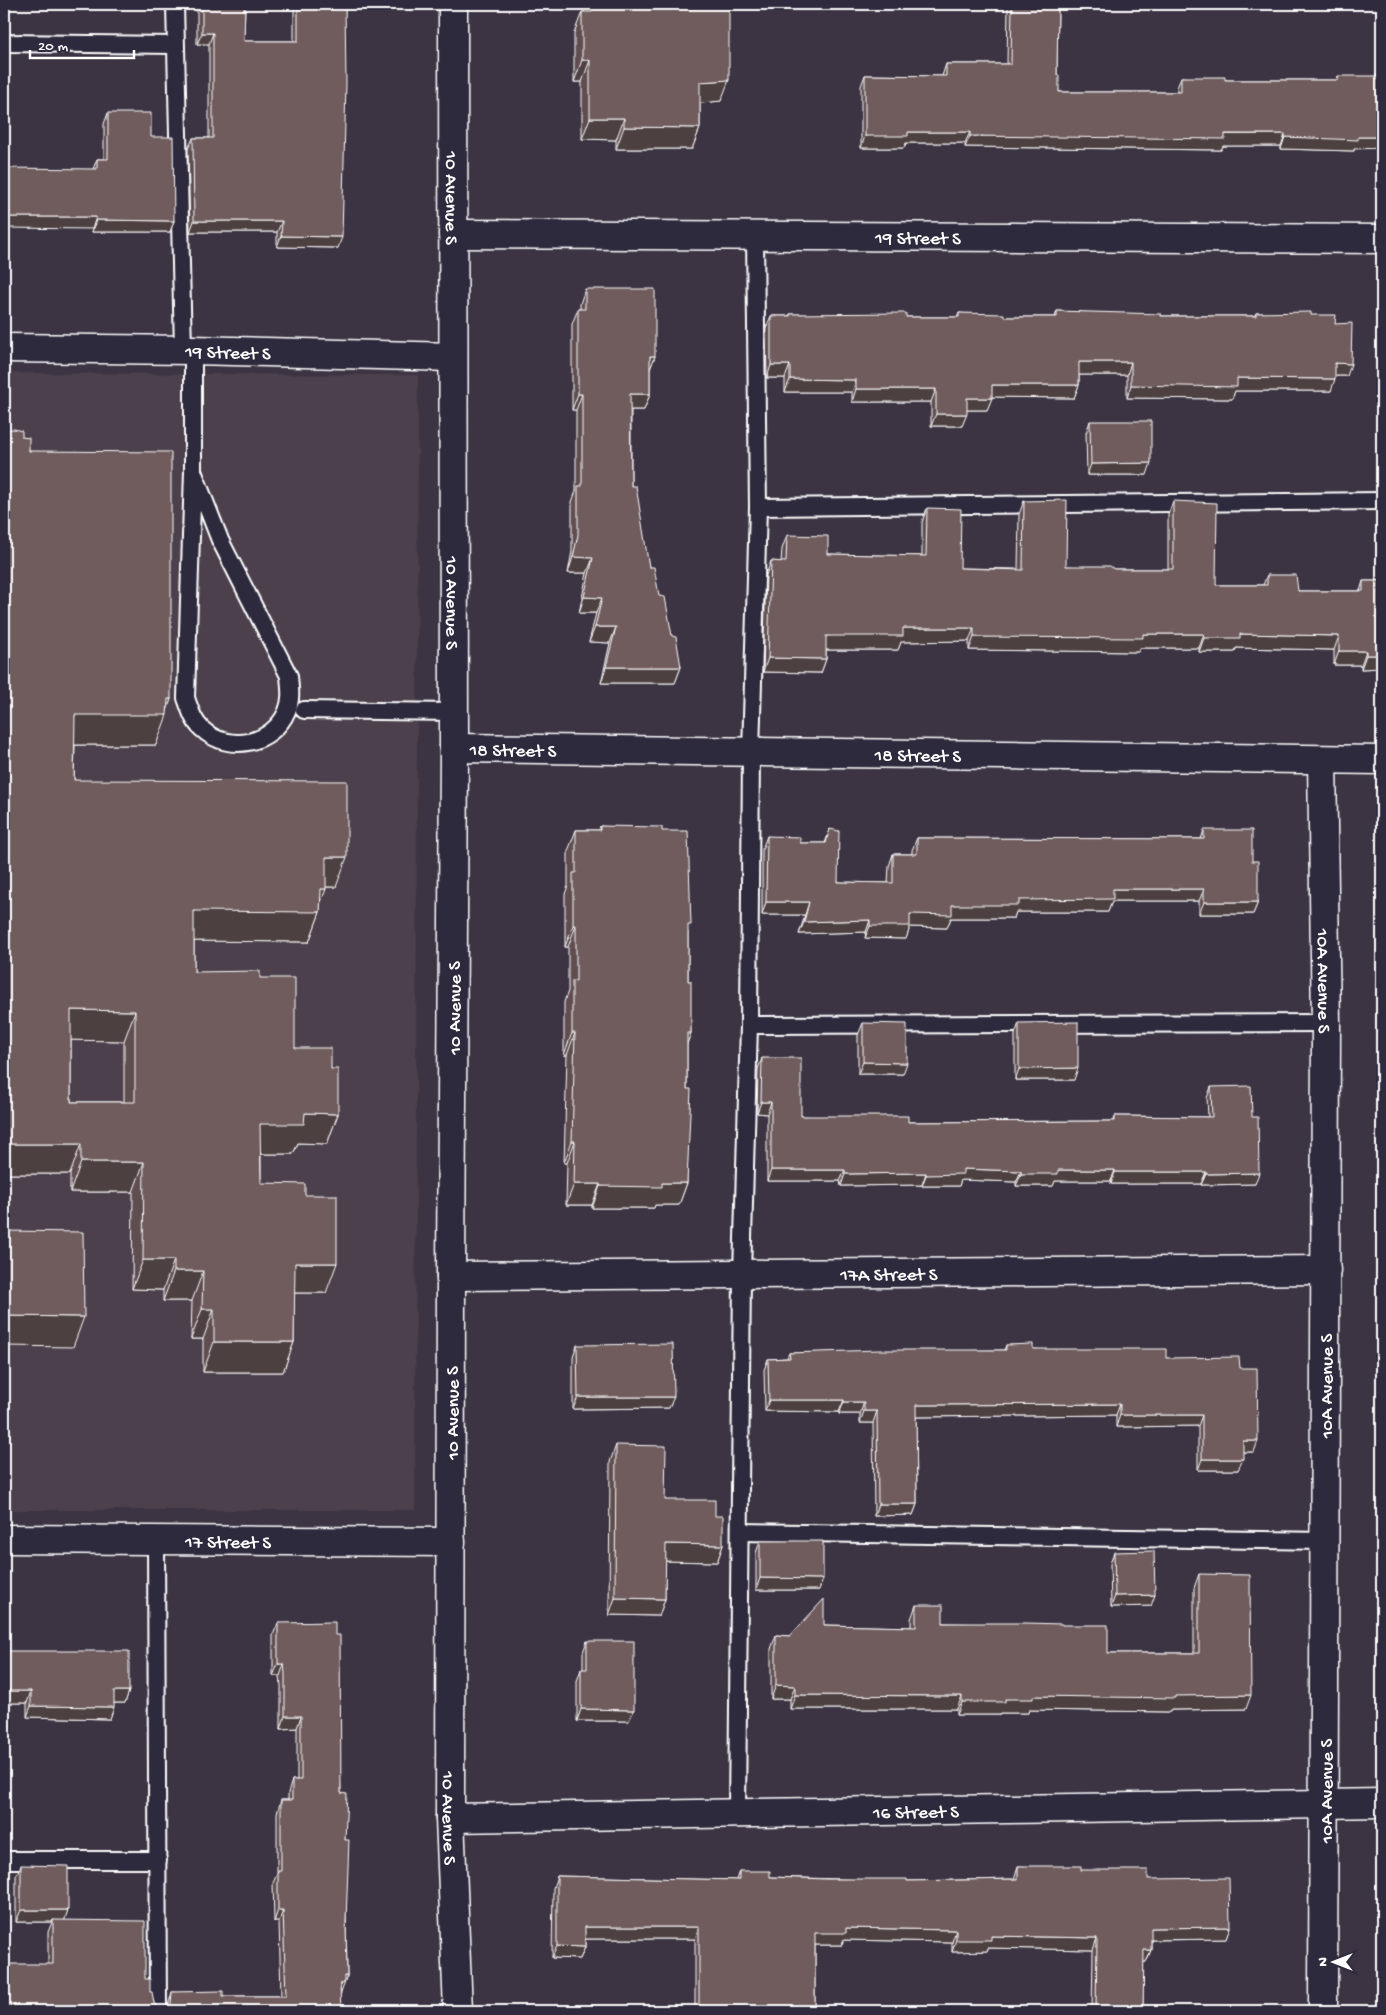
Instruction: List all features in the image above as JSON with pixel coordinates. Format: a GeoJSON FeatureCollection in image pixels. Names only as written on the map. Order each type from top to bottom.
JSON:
{"type":"FeatureCollection","features":[{"type":"Feature","properties":{"kind":"street","name":"10 Avenue S"},"geometry":{"type":"LineString","coordinates":[[453,4],[454,748],[450,1818],[458,2011]]}},
{"type":"Feature","properties":{"kind":"street","name":"19 Street S"},"geometry":{"type":"LineString","coordinates":[[453,234],[1382,239]]}},
{"type":"Feature","properties":{"kind":"street","name":"19 Street S"},"geometry":{"type":"LineString","coordinates":[[4,348],[188,350],[452,357]]}},
{"type":"Feature","properties":{"kind":"street","name":"18 Street S"},"geometry":{"type":"LineString","coordinates":[[454,748],[1382,760]]}},
{"type":"Feature","properties":{"kind":"street","name":"10A Avenue S"},"geometry":{"type":"LineString","coordinates":[[1322,760],[1326,1023],[1323,2011]]}},
{"type":"Feature","properties":{"kind":"street","name":"17A Street S"},"geometry":{"type":"LineString","coordinates":[[451,1276],[1326,1270]]}},
{"type":"Feature","properties":{"kind":"street","name":"17 Street S"},"geometry":{"type":"LineString","coordinates":[[4,1540],[451,1542]]}},
{"type":"Feature","properties":{"kind":"street","name":"16 Street S"},"geometry":{"type":"LineString","coordinates":[[450,1818],[1382,1803]]}},
{"type":"Feature","properties":{"kind":"lane"},"geometry":{"type":"LineString","coordinates":[[175,4],[175,45],[193,472],[186,698],[192,715],[202,729],[216,739],[232,744],[250,743],[265,736],[278,725],[287,710],[291,694],[289,676],[220,540],[193,472]]}},
{"type":"Feature","properties":{"kind":"lane"},"geometry":{"type":"LineString","coordinates":[[4,43],[175,45]]}},
{"type":"Feature","properties":{"kind":"lane"},"geometry":{"type":"LineString","coordinates":[[737,1813],[742,1274],[749,1024],[752,752],[758,507],[755,236]]}},
{"type":"Feature","properties":{"kind":"lane"},"geometry":{"type":"LineString","coordinates":[[758,507],[1382,501]]}},
{"type":"Feature","properties":{"kind":"lane"},"geometry":{"type":"LineString","coordinates":[[304,710],[454,712]]}},
{"type":"Feature","properties":{"kind":"lane"},"geometry":{"type":"LineString","coordinates":[[749,1024],[1326,1023]]}},
{"type":"Feature","properties":{"kind":"lane"},"geometry":{"type":"LineString","coordinates":[[740,1532],[1324,1540]]}},
{"type":"Feature","properties":{"kind":"lane"},"geometry":{"type":"LineString","coordinates":[[156,1540],[158,2011]]}},
{"type":"Feature","properties":{"kind":"lane"},"geometry":{"type":"LineString","coordinates":[[4,1860],[158,1860]]}},
{"type":"Feature","properties":{"kind":"shaded area"},"geometry":{"type":"Polygon","coordinates":[[[4,373],[418,375],[415,1510],[4,1510],[4,373]]]}},
{"type":"Feature","properties":{"kind":"building"},"geometry":{"type":"Polygon","coordinates":[[[202,4],[245,4],[244,41],[298,41],[298,4],[345,4],[346,84],[342,237],[281,236],[282,221],[194,221],[193,138],[213,138],[213,33],[202,33],[202,4]]]}},
{"type":"Feature","properties":{"kind":"building"},"geometry":{"type":"Polygon","coordinates":[[[592,4],[729,4],[729,80],[700,82],[700,128],[624,127],[624,118],[590,118],[590,60],[582,60],[582,12],[592,12],[592,4]]]}},
{"type":"Feature","properties":{"kind":"building"},"geometry":{"type":"Polygon","coordinates":[[[1012,4],[1058,4],[1057,75],[1059,75],[1059,92],[1181,92],[1181,77],[1225,77],[1225,80],[1338,80],[1338,76],[1382,76],[1382,137],[1358,137],[1358,140],[1285,137],[1285,134],[1225,134],[1225,139],[970,136],[970,132],[908,132],[908,136],[865,136],[865,75],[946,76],[946,64],[1011,64],[1012,4]]]}},
{"type":"Feature","properties":{"kind":"building"},"geometry":{"type":"Polygon","coordinates":[[[108,113],[151,113],[151,137],[173,137],[174,221],[96,220],[96,217],[4,217],[4,168],[97,169],[97,159],[108,159],[108,113]]]}},
{"type":"Feature","properties":{"kind":"building"},"geometry":{"type":"Polygon","coordinates":[[[585,289],[655,289],[655,356],[650,356],[650,394],[630,394],[631,486],[636,486],[649,567],[654,567],[659,596],[665,597],[672,636],[676,637],[681,667],[606,667],[616,627],[595,627],[602,598],[584,597],[593,558],[573,557],[578,535],[578,486],[582,486],[582,394],[578,394],[578,309],[585,309],[585,289]]]}},
{"type":"Feature","properties":{"kind":"building"},"geometry":{"type":"Polygon","coordinates":[[[1057,311],[1161,314],[1161,316],[1256,316],[1256,313],[1311,312],[1311,315],[1336,315],[1335,324],[1352,323],[1351,364],[1335,363],[1335,379],[1237,378],[1237,387],[1131,385],[1131,362],[1079,362],[1079,385],[992,385],[992,398],[967,398],[967,414],[936,414],[936,389],[856,389],[856,380],[790,379],[790,365],[771,365],[771,316],[790,316],[790,314],[906,313],[906,317],[959,317],[959,313],[1004,314],[1004,317],[1057,317],[1057,311]]]}},
{"type":"Feature","properties":{"kind":"building"},"geometry":{"type":"Polygon","coordinates":[[[1090,421],[1151,421],[1151,463],[1091,464],[1090,421]]]}},
{"type":"Feature","properties":{"kind":"building"},"geometry":{"type":"Polygon","coordinates":[[[14,429],[22,431],[22,437],[29,438],[29,451],[171,452],[171,699],[168,699],[167,715],[75,715],[74,780],[347,781],[347,857],[326,857],[326,889],[321,889],[320,912],[194,911],[194,972],[260,971],[260,978],[295,978],[295,1048],[331,1048],[331,1069],[338,1069],[338,1114],[305,1113],[304,1124],[260,1124],[261,1183],[305,1184],[305,1195],[337,1195],[337,1263],[295,1263],[294,1342],[214,1342],[214,1309],[202,1309],[203,1271],[174,1271],[174,1260],[143,1260],[144,1162],[81,1162],[81,1144],[4,1144],[4,430],[14,429]],[[71,1010],[71,1102],[135,1102],[135,1011],[71,1010]]]}},
{"type":"Feature","properties":{"kind":"building"},"geometry":{"type":"Polygon","coordinates":[[[1067,500],[1066,566],[1110,566],[1114,569],[1173,569],[1173,501],[1217,503],[1216,585],[1267,585],[1267,575],[1296,575],[1298,591],[1363,591],[1363,581],[1382,581],[1382,655],[1366,655],[1366,651],[1339,651],[1339,636],[1240,634],[1240,638],[1204,638],[1204,634],[1143,634],[1143,638],[974,637],[974,628],[903,628],[903,636],[826,636],[826,659],[768,658],[771,561],[786,562],[787,535],[828,536],[828,554],[926,556],[927,508],[961,509],[960,568],[1023,570],[1024,501],[1067,500]]]}},
{"type":"Feature","properties":{"kind":"building"},"geometry":{"type":"Polygon","coordinates":[[[600,826],[662,827],[662,831],[688,831],[691,925],[688,925],[688,981],[691,981],[691,1033],[687,1033],[687,1089],[691,1089],[687,1183],[662,1183],[662,1187],[574,1184],[575,1141],[572,1141],[575,1033],[572,1033],[572,981],[576,981],[576,925],[573,925],[573,873],[576,873],[576,830],[600,830],[600,826]]]}},
{"type":"Feature","properties":{"kind":"building"},"geometry":{"type":"Polygon","coordinates":[[[830,829],[839,831],[838,882],[893,883],[893,854],[917,854],[917,838],[1204,839],[1204,830],[1252,830],[1252,861],[1258,861],[1258,902],[1204,902],[1204,889],[1113,889],[1113,899],[1019,900],[1019,905],[952,905],[952,915],[910,914],[910,926],[870,926],[870,920],[804,922],[809,902],[766,902],[767,836],[800,837],[800,843],[826,843],[830,829]]]}},
{"type":"Feature","properties":{"kind":"building"},"geometry":{"type":"Polygon","coordinates":[[[1078,1022],[1078,1068],[1019,1069],[1019,1023],[1078,1022]]]}},
{"type":"Feature","properties":{"kind":"building"},"geometry":{"type":"Polygon","coordinates":[[[863,1023],[907,1024],[907,1063],[863,1062],[863,1023]]]}},
{"type":"Feature","properties":{"kind":"building"},"geometry":{"type":"Polygon","coordinates":[[[762,1058],[801,1058],[801,1116],[908,1116],[908,1122],[1115,1121],[1115,1116],[1212,1117],[1211,1087],[1251,1086],[1252,1117],[1258,1117],[1259,1173],[1206,1174],[1206,1172],[1058,1170],[1058,1174],[1021,1174],[1021,1171],[963,1169],[963,1174],[926,1175],[926,1173],[845,1174],[845,1170],[771,1170],[771,1102],[761,1102],[762,1058]]]}},
{"type":"Feature","properties":{"kind":"building"},"geometry":{"type":"Polygon","coordinates":[[[4,1231],[83,1232],[84,1317],[4,1316],[4,1231]]]}},
{"type":"Feature","properties":{"kind":"building"},"geometry":{"type":"Polygon","coordinates":[[[673,1344],[674,1397],[578,1397],[577,1345],[673,1344]]]}},
{"type":"Feature","properties":{"kind":"building"},"geometry":{"type":"Polygon","coordinates":[[[1033,1344],[1033,1349],[1166,1349],[1166,1358],[1239,1357],[1240,1368],[1257,1368],[1258,1441],[1243,1441],[1243,1459],[1202,1459],[1202,1415],[1120,1415],[1120,1404],[916,1405],[917,1504],[878,1504],[877,1411],[864,1411],[864,1402],[844,1402],[844,1400],[769,1400],[768,1359],[790,1358],[789,1353],[879,1350],[1006,1350],[1006,1345],[1033,1344]]]}},
{"type":"Feature","properties":{"kind":"building"},"geometry":{"type":"Polygon","coordinates":[[[616,1445],[666,1446],[665,1500],[715,1500],[715,1516],[723,1516],[723,1545],[666,1544],[665,1599],[615,1598],[616,1445]]]}},
{"type":"Feature","properties":{"kind":"building"},"geometry":{"type":"Polygon","coordinates":[[[760,1541],[823,1541],[823,1579],[760,1578],[760,1541]]]}},
{"type":"Feature","properties":{"kind":"building"},"geometry":{"type":"Polygon","coordinates":[[[1154,1551],[1155,1595],[1115,1596],[1114,1552],[1154,1551]]]}},
{"type":"Feature","properties":{"kind":"building"},"geometry":{"type":"Polygon","coordinates":[[[1199,1574],[1250,1575],[1251,1695],[1175,1696],[1175,1698],[1033,1696],[1033,1699],[1005,1699],[1005,1702],[962,1702],[962,1696],[795,1695],[795,1686],[776,1685],[776,1635],[790,1636],[824,1599],[824,1625],[916,1627],[916,1605],[943,1605],[943,1623],[1108,1625],[1108,1653],[1199,1653],[1199,1574]]]}},
{"type":"Feature","properties":{"kind":"building"},"geometry":{"type":"Polygon","coordinates":[[[335,1622],[335,1635],[340,1635],[341,1793],[347,1794],[345,1840],[349,1840],[346,1921],[347,1976],[344,1976],[344,1983],[340,1984],[341,2011],[4,2011],[4,1964],[53,1964],[53,1920],[145,1921],[145,1979],[150,1979],[150,1992],[152,1992],[154,2003],[158,2008],[163,2009],[171,2004],[172,1992],[223,1991],[223,1996],[286,1996],[283,1910],[278,1910],[278,1871],[281,1871],[281,1800],[292,1800],[292,1780],[301,1780],[301,1716],[285,1716],[285,1673],[284,1664],[278,1664],[278,1623],[335,1622]]]}},
{"type":"Feature","properties":{"kind":"building"},"geometry":{"type":"Polygon","coordinates":[[[587,1641],[634,1641],[634,1710],[581,1709],[581,1669],[587,1669],[587,1641]]]}},
{"type":"Feature","properties":{"kind":"building"},"geometry":{"type":"Polygon","coordinates":[[[4,1651],[129,1651],[129,1691],[114,1691],[114,1707],[31,1706],[31,1691],[4,1691],[4,1651]]]}},
{"type":"Feature","properties":{"kind":"building"},"geometry":{"type":"Polygon","coordinates":[[[21,1865],[68,1866],[68,1910],[21,1910],[21,1865]]]}},
{"type":"Feature","properties":{"kind":"building"},"geometry":{"type":"Polygon","coordinates":[[[1018,1866],[1081,1866],[1081,1870],[1148,1870],[1148,1879],[1229,1878],[1230,1927],[1151,1928],[1151,1950],[1144,1950],[1143,2011],[1096,2011],[1097,1938],[991,1936],[991,1940],[956,1940],[956,1930],[846,1928],[846,1933],[815,1933],[815,2009],[773,2008],[773,2011],[699,2009],[699,1927],[585,1927],[585,1947],[557,1946],[557,1876],[739,1880],[739,1871],[770,1871],[770,1877],[827,1879],[907,1879],[907,1881],[1018,1879],[1018,1866]]]}}]}
